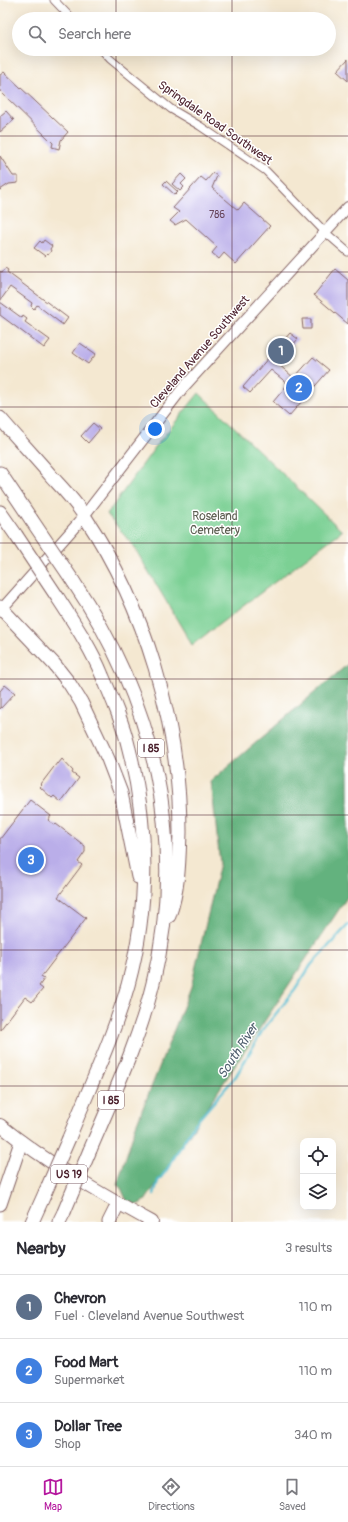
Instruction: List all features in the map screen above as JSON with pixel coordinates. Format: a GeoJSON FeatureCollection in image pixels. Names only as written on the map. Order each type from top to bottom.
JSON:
{"type":"FeatureCollection","features":[{"type":"Feature","properties":{"kind":"highway"},"geometry":{"type":"LineString","coordinates":[[0,418],[84,515],[109,557],[137,615],[156,672],[171,736],[179,795],[178,880],[174,903],[164,932]]}},
{"type":"Feature","properties":{"kind":"highway","name":"I 85"},"geometry":{"type":"LineString","coordinates":[[0,473],[93,611],[121,666],[135,698],[149,743],[164,812],[167,853],[164,932],[153,984],[141,1022],[114,1094],[62,1217]]}},
{"type":"Feature","properties":{"kind":"highway","name":"I 85"},"geometry":{"type":"LineString","coordinates":[[0,512],[58,598],[102,673],[129,747],[141,804],[144,836],[143,902],[135,956],[128,986],[117,1020],[69,1138],[32,1222]]}},
{"type":"Feature","properties":{"kind":"highway"},"geometry":{"type":"LineString","coordinates":[[1,609],[54,664],[73,690],[89,718],[108,759],[121,793],[143,902]]}},
{"type":"Feature","properties":{"kind":"highway"},"geometry":{"type":"LineString","coordinates":[[0,1204],[21,1142]]}},
{"type":"Feature","properties":{"kind":"highway"},"geometry":{"type":"LineString","coordinates":[[109,1222],[118,1204]]}},
{"type":"Feature","properties":{"kind":"main road","name":"Cleveland Avenue Southwest"},"geometry":{"type":"LineString","coordinates":[[1,609],[84,515],[182,389],[348,207]]}},
{"type":"Feature","properties":{"kind":"main road","name":"US 19"},"geometry":{"type":"LineString","coordinates":[[0,1125],[42,1157],[118,1204],[152,1222]]}},
{"type":"Feature","properties":{"kind":"street"},"geometry":{"type":"LineString","coordinates":[[54,0],[65,12]]}},
{"type":"Feature","properties":{"kind":"street","name":"Springdale Road Southwest"},"geometry":{"type":"LineString","coordinates":[[107,56],[171,109],[200,126],[266,171],[325,232],[348,252]]}},
{"type":"Feature","properties":{"kind":"green space","name":"Roseland Cemetery"},"geometry":{"type":"Polygon","coordinates":[[[199,393],[342,531],[192,645],[134,547],[107,514],[156,446],[199,393]]]}},
{"type":"Feature","properties":{"kind":"green space"},"geometry":{"type":"Polygon","coordinates":[[[348,664],[348,896],[145,1201],[130,1208],[121,1188],[117,1185],[135,1128],[191,987],[220,863],[211,781],[348,664]]]}},
{"type":"Feature","properties":{"kind":"building"},"geometry":{"type":"Polygon","coordinates":[[[348,59],[348,81],[337,71],[348,59]]]}},
{"type":"Feature","properties":{"kind":"building"},"geometry":{"type":"Polygon","coordinates":[[[4,72],[68,132],[61,140],[59,149],[52,147],[53,143],[0,91],[0,75],[4,72]]]}},
{"type":"Feature","properties":{"kind":"building"},"geometry":{"type":"Polygon","coordinates":[[[6,111],[14,120],[0,132],[0,116],[6,111]]]}},
{"type":"Feature","properties":{"kind":"building"},"geometry":{"type":"Polygon","coordinates":[[[0,156],[13,176],[18,176],[18,183],[9,184],[0,190],[0,156]]]}},
{"type":"Feature","properties":{"kind":"building"},"geometry":{"type":"Polygon","coordinates":[[[213,173],[217,176],[212,188],[238,210],[244,203],[270,226],[236,264],[224,253],[219,259],[212,253],[217,247],[186,219],[175,225],[170,221],[179,212],[173,208],[201,177],[206,181],[213,173]]]}},
{"type":"Feature","properties":{"kind":"building"},"geometry":{"type":"Polygon","coordinates":[[[181,174],[186,179],[181,184],[184,187],[180,191],[172,184],[181,174]]]}},
{"type":"Feature","properties":{"kind":"building"},"geometry":{"type":"Polygon","coordinates":[[[166,181],[178,192],[175,195],[163,184],[166,181]]]}},
{"type":"Feature","properties":{"kind":"building"},"geometry":{"type":"Polygon","coordinates":[[[44,240],[52,246],[50,249],[51,251],[45,256],[34,248],[40,241],[42,243],[44,240]]]}},
{"type":"Feature","properties":{"kind":"building"},"geometry":{"type":"Polygon","coordinates":[[[5,268],[8,270],[7,272],[68,318],[63,325],[37,305],[34,309],[31,306],[32,303],[10,287],[0,301],[0,271],[2,272],[5,268]]]}},
{"type":"Feature","properties":{"kind":"building"},"geometry":{"type":"Polygon","coordinates":[[[335,269],[348,280],[348,324],[314,295],[335,269]]]}},
{"type":"Feature","properties":{"kind":"building"},"geometry":{"type":"Polygon","coordinates":[[[0,302],[22,318],[23,316],[27,319],[25,322],[50,340],[44,348],[0,315],[0,302]]]}},
{"type":"Feature","properties":{"kind":"building"},"geometry":{"type":"Polygon","coordinates":[[[302,319],[311,319],[311,329],[303,329],[302,319]]]}},
{"type":"Feature","properties":{"kind":"building"},"geometry":{"type":"Polygon","coordinates":[[[290,333],[298,339],[277,363],[294,378],[313,357],[329,370],[289,416],[273,402],[288,384],[271,370],[250,393],[243,387],[290,333]]]}},
{"type":"Feature","properties":{"kind":"building"},"geometry":{"type":"Polygon","coordinates":[[[80,343],[96,354],[88,364],[73,353],[80,343]]]}},
{"type":"Feature","properties":{"kind":"building"},"geometry":{"type":"Polygon","coordinates":[[[93,423],[100,429],[88,443],[81,436],[93,423]]]}},
{"type":"Feature","properties":{"kind":"building"},"geometry":{"type":"Polygon","coordinates":[[[5,685],[15,693],[0,709],[0,691],[5,685]]]}},
{"type":"Feature","properties":{"kind":"building"},"geometry":{"type":"Polygon","coordinates":[[[62,759],[73,771],[72,773],[79,778],[61,802],[54,796],[52,798],[40,787],[57,763],[58,764],[62,759]]]}},
{"type":"Feature","properties":{"kind":"building"},"geometry":{"type":"Polygon","coordinates":[[[30,800],[51,816],[48,820],[55,825],[56,824],[85,846],[85,852],[78,862],[82,865],[58,897],[86,918],[41,977],[44,979],[39,986],[43,989],[32,1002],[25,997],[0,1030],[0,839],[30,800]]]}},
{"type":"Feature","properties":{"kind":"waterway","name":"South River"},"geometry":{"type":"LineString","coordinates":[[154,1194],[158,1181],[166,1171],[193,1126],[236,1076],[262,1031],[295,990],[311,965],[348,925]]}},
{"type":"Feature","properties":{"kind":"place","name":"Chevron"},"geometry":{"type":"Point","coordinates":[281,351]}},
{"type":"Feature","properties":{"kind":"place","name":"Food Mart"},"geometry":{"type":"Point","coordinates":[299,388]}},
{"type":"Feature","properties":{"kind":"place","name":"Dollar Tree"},"geometry":{"type":"Point","coordinates":[31,860]}}]}
